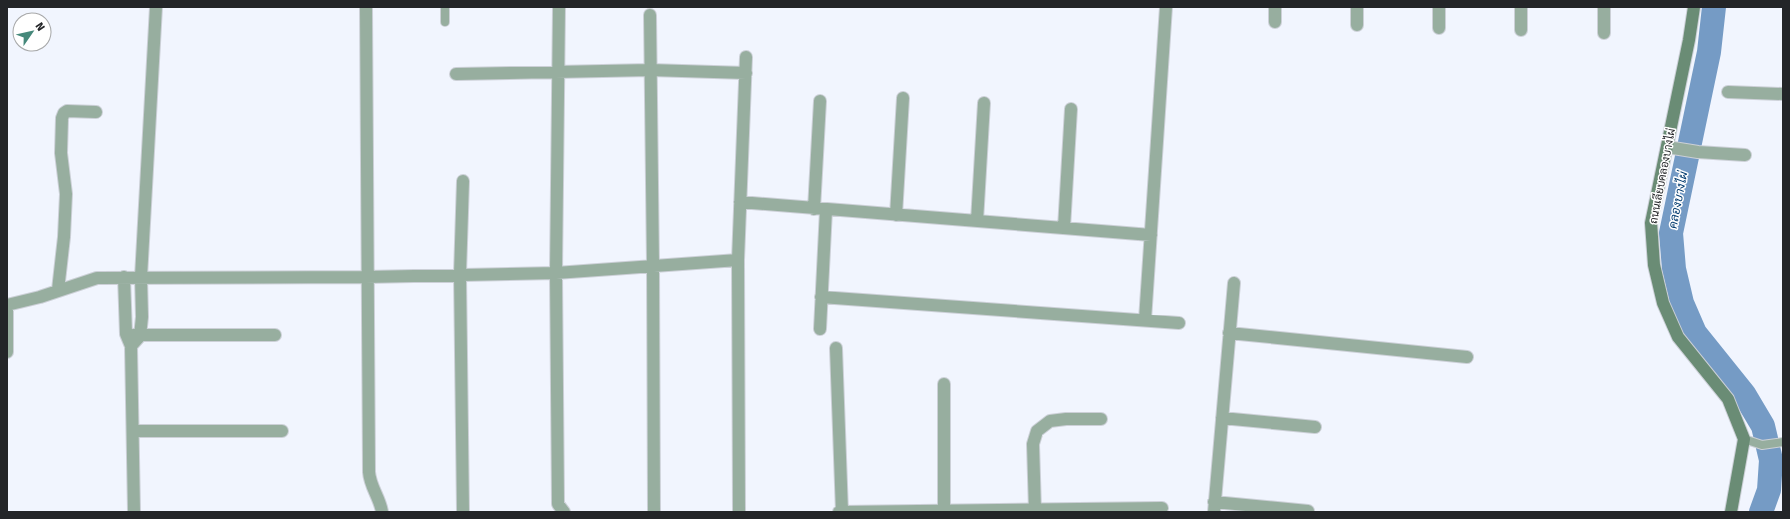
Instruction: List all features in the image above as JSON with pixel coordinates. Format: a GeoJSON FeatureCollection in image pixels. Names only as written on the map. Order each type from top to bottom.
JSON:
{"type":"FeatureCollection","features":[{"type":"Feature","properties":{"kind":"street"},"geometry":{"type":"LineString","coordinates":[[132,346],[140,336],[142,317],[141,277],[156,7]]}},
{"type":"Feature","properties":{"kind":"street"},"geometry":{"type":"LineString","coordinates":[[366,7],[366,277],[369,472],[370,482],[381,505],[382,512]]}},
{"type":"Feature","properties":{"kind":"street"},"geometry":{"type":"LineString","coordinates":[[559,7],[556,273],[558,504],[564,512]]}},
{"type":"Feature","properties":{"kind":"street"},"geometry":{"type":"LineString","coordinates":[[1145,320],[1166,7]]}},
{"type":"Feature","properties":{"kind":"street"},"geometry":{"type":"LineString","coordinates":[[1275,7],[1275,22]]}},
{"type":"Feature","properties":{"kind":"street"},"geometry":{"type":"LineString","coordinates":[[1357,7],[1357,25]]}},
{"type":"Feature","properties":{"kind":"street"},"geometry":{"type":"LineString","coordinates":[[1439,7],[1439,28]]}},
{"type":"Feature","properties":{"kind":"street"},"geometry":{"type":"LineString","coordinates":[[1521,7],[1521,30]]}},
{"type":"Feature","properties":{"kind":"street"},"geometry":{"type":"LineString","coordinates":[[1604,7],[1604,33]]}},
{"type":"Feature","properties":{"kind":"street","name":"ถนนเลียบคลองบางไผ่"},"geometry":{"type":"LineString","coordinates":[[1694,7],[1690,40],[1670,148],[1651,223],[1654,264],[1663,303],[1678,337],[1728,399],[1744,439]]}},
{"type":"Feature","properties":{"kind":"street"},"geometry":{"type":"LineString","coordinates":[[650,15],[654,266],[654,512]]}},
{"type":"Feature","properties":{"kind":"street"},"geometry":{"type":"LineString","coordinates":[[739,512],[738,260],[746,57]]}},
{"type":"Feature","properties":{"kind":"street"},"geometry":{"type":"LineString","coordinates":[[456,74],[650,70],[746,73]]}},
{"type":"Feature","properties":{"kind":"street"},"geometry":{"type":"LineString","coordinates":[[1728,92],[1783,94]]}},
{"type":"Feature","properties":{"kind":"street"},"geometry":{"type":"LineString","coordinates":[[896,216],[903,98]]}},
{"type":"Feature","properties":{"kind":"street"},"geometry":{"type":"LineString","coordinates":[[820,101],[820,329]]}},
{"type":"Feature","properties":{"kind":"street"},"geometry":{"type":"LineString","coordinates":[[977,221],[984,103]]}},
{"type":"Feature","properties":{"kind":"street"},"geometry":{"type":"LineString","coordinates":[[1064,228],[1071,109]]}},
{"type":"Feature","properties":{"kind":"street"},"geometry":{"type":"LineString","coordinates":[[58,290],[66,200],[61,153],[62,118],[68,111],[96,112]]}},
{"type":"Feature","properties":{"kind":"street"},"geometry":{"type":"LineString","coordinates":[[1670,148],[1698,152],[1745,155]]}},
{"type":"Feature","properties":{"kind":"street"},"geometry":{"type":"LineString","coordinates":[[463,181],[460,274],[463,512]]}},
{"type":"Feature","properties":{"kind":"street"},"geometry":{"type":"LineString","coordinates":[[740,202],[896,216],[1151,234]]}},
{"type":"Feature","properties":{"kind":"street"},"geometry":{"type":"LineString","coordinates":[[7,352],[7,305],[40,297],[97,278],[366,277],[556,273],[738,260]]}},
{"type":"Feature","properties":{"kind":"street"},"geometry":{"type":"LineString","coordinates":[[124,277],[126,334],[132,346],[134,512]]}},
{"type":"Feature","properties":{"kind":"street"},"geometry":{"type":"LineString","coordinates":[[1234,283],[1214,507],[1308,511]]}},
{"type":"Feature","properties":{"kind":"street"},"geometry":{"type":"LineString","coordinates":[[821,297],[1179,323]]}},
{"type":"Feature","properties":{"kind":"street"},"geometry":{"type":"LineString","coordinates":[[1229,333],[1468,357]]}},
{"type":"Feature","properties":{"kind":"street"},"geometry":{"type":"LineString","coordinates":[[126,334],[140,336],[275,336]]}},
{"type":"Feature","properties":{"kind":"street"},"geometry":{"type":"LineString","coordinates":[[836,348],[842,512]]}},
{"type":"Feature","properties":{"kind":"street"},"geometry":{"type":"LineString","coordinates":[[944,384],[944,512]]}},
{"type":"Feature","properties":{"kind":"street"},"geometry":{"type":"LineString","coordinates":[[1222,418],[1315,427]]}},
{"type":"Feature","properties":{"kind":"street"},"geometry":{"type":"LineString","coordinates":[[1035,510],[1033,444],[1037,431],[1050,421],[1066,419],[1101,419]]}},
{"type":"Feature","properties":{"kind":"street"},"geometry":{"type":"LineString","coordinates":[[133,431],[282,431]]}},
{"type":"Feature","properties":{"kind":"street"},"geometry":{"type":"LineString","coordinates":[[1731,512],[1744,439]]}},
{"type":"Feature","properties":{"kind":"street"},"geometry":{"type":"LineString","coordinates":[[839,512],[1035,510],[1100,511],[1162,508]]}},
{"type":"Feature","properties":{"kind":"lane"},"geometry":{"type":"LineString","coordinates":[[445,7],[445,22]]}},
{"type":"Feature","properties":{"kind":"lane"},"geometry":{"type":"LineString","coordinates":[[1744,439],[1762,445],[1781,442]]}},
{"type":"Feature","properties":{"kind":"waterway","name":"คลองบางไผ่"},"geometry":{"type":"LineString","coordinates":[[1714,7],[1709,52],[1671,233],[1674,269],[1682,303],[1695,333],[1744,394],[1763,426],[1771,460],[1769,490],[1761,512]]}}]}
